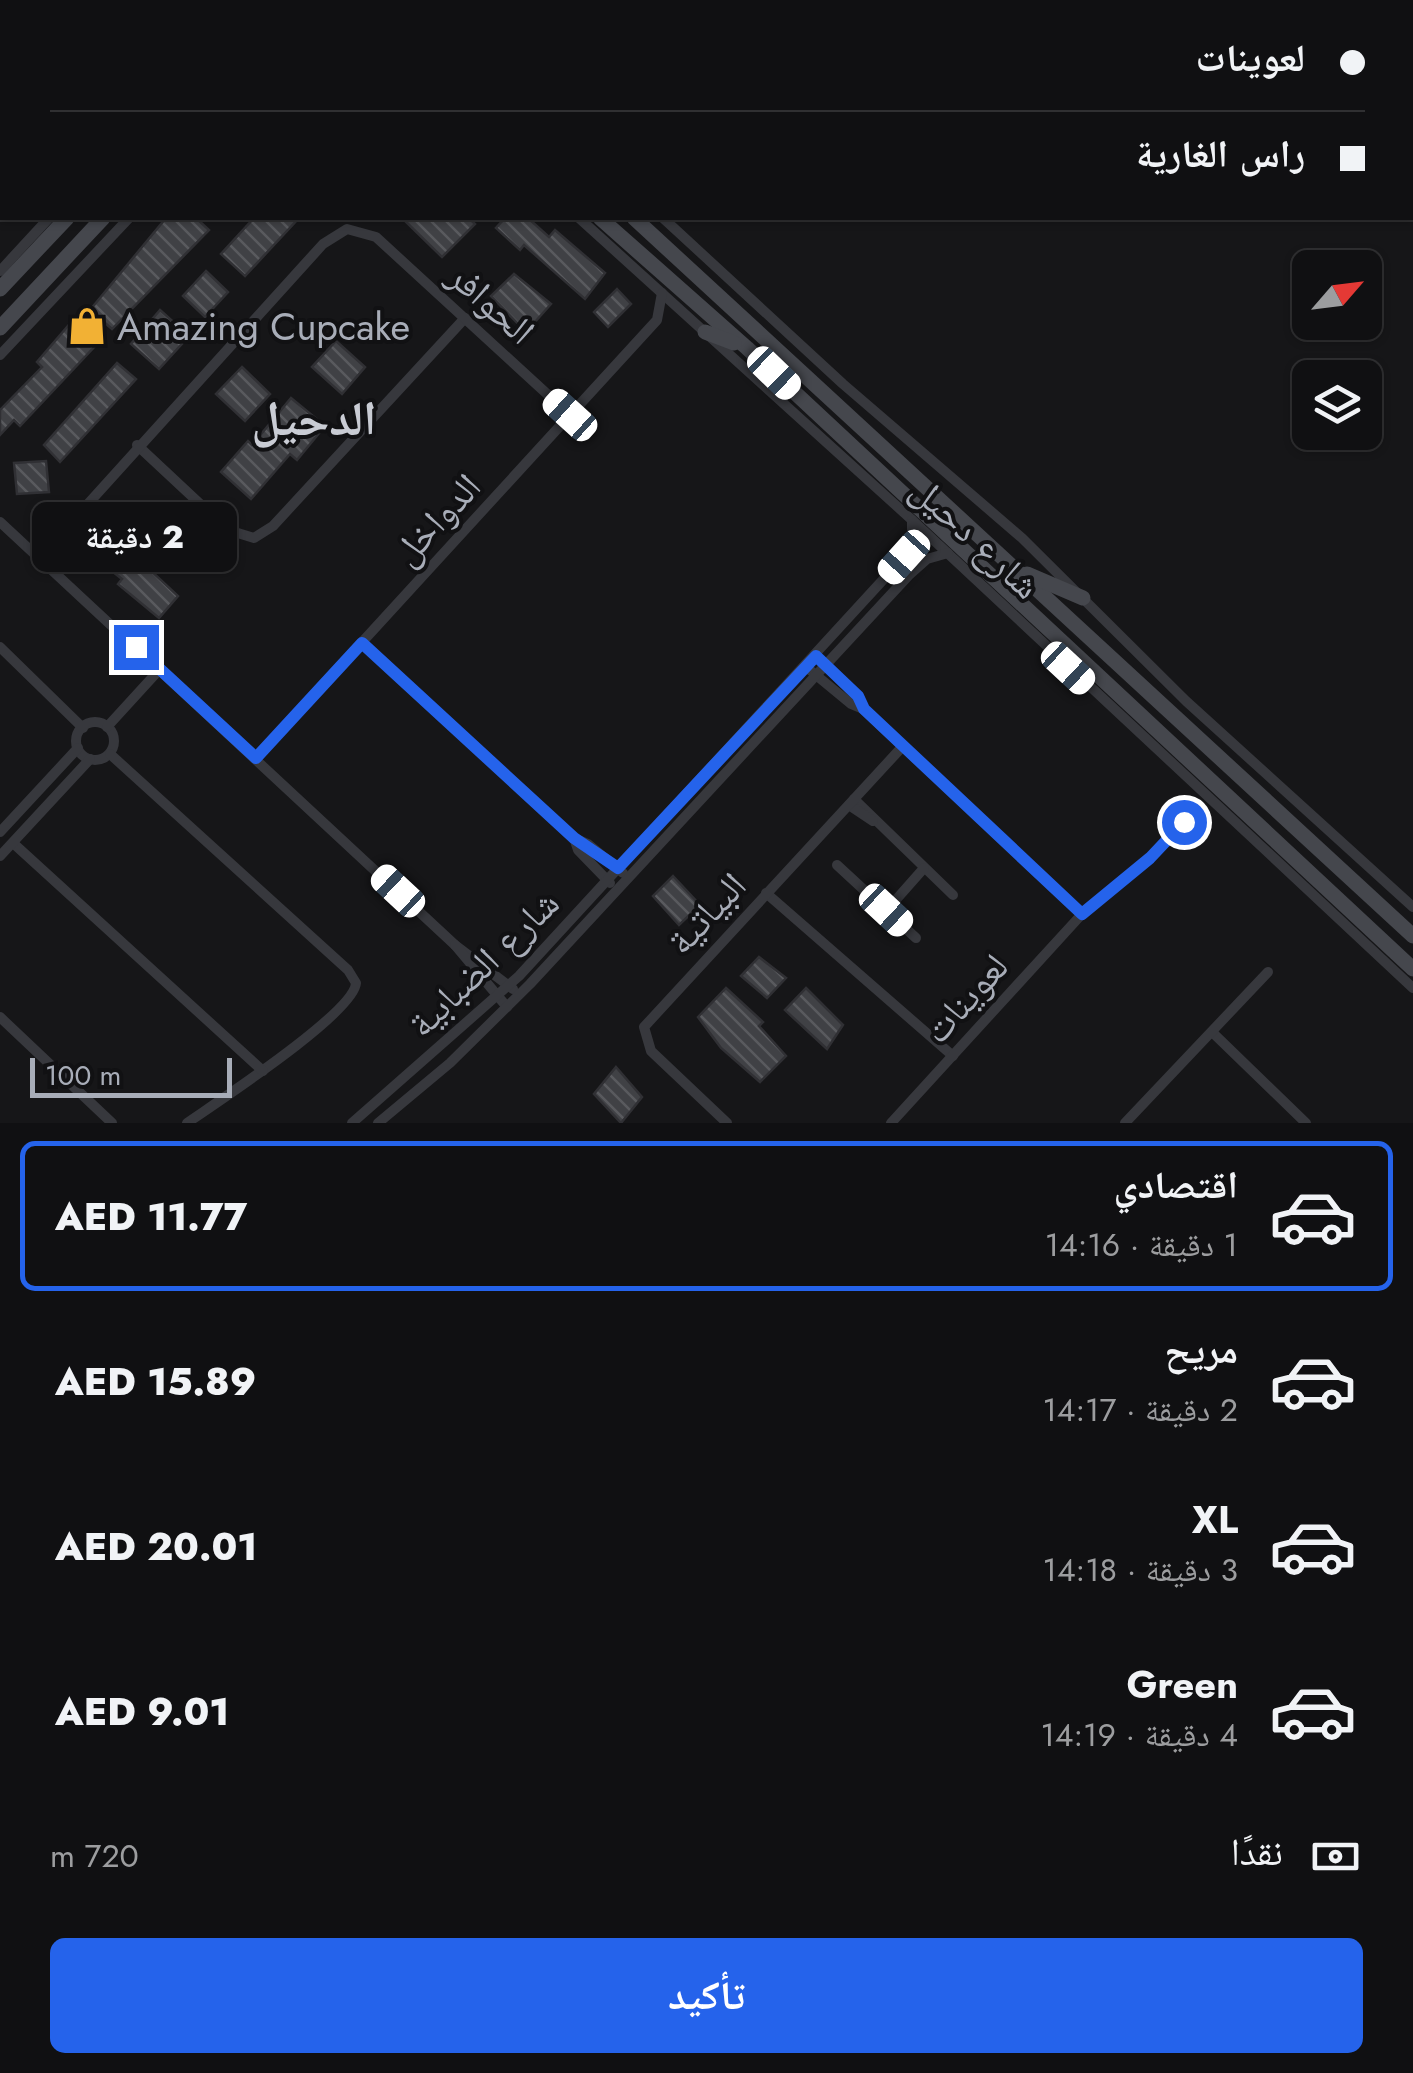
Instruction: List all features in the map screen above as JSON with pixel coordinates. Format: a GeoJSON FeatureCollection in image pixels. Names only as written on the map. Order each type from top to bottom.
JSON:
{"type":"FeatureCollection","features":[{"type":"Feature","properties":{"kind":"main road"},"geometry":{"type":"LineString","coordinates":[[0,288],[65,220]]}},
{"type":"Feature","properties":{"kind":"main road"},"geometry":{"type":"LineString","coordinates":[[0,328],[101,220]]}},
{"type":"Feature","properties":{"kind":"main road","name":"شارع دحيل"},"geometry":{"type":"LineString","coordinates":[[602,220],[747,348],[1016,603],[1413,968]]}},
{"type":"Feature","properties":{"kind":"main road","name":"شارع دحيل"},"geometry":{"type":"LineString","coordinates":[[636,220],[1413,936]]}},
{"type":"Feature","properties":{"kind":"main road"},"geometry":{"type":"LineString","coordinates":[[658,271],[662,293]]}},
{"type":"Feature","properties":{"kind":"main road"},"geometry":{"type":"LineString","coordinates":[[705,332],[747,348]]}},
{"type":"Feature","properties":{"kind":"main road"},"geometry":{"type":"LineString","coordinates":[[1016,568],[1083,598]]}},
{"type":"Feature","properties":{"kind":"main road"},"geometry":{"type":"LineString","coordinates":[[987,592],[1016,603]]}},
{"type":"Feature","properties":{"kind":"street"},"geometry":{"type":"LineString","coordinates":[[0,271],[47,220]]}},
{"type":"Feature","properties":{"kind":"street"},"geometry":{"type":"LineString","coordinates":[[0,356],[126,220]]}},
{"type":"Feature","properties":{"kind":"street","name":"شارع دحيل"},"geometry":{"type":"LineString","coordinates":[[581,220],[948,553],[1413,988]]}},
{"type":"Feature","properties":{"kind":"street","name":"شارع دحيل"},"geometry":{"type":"LineString","coordinates":[[665,220],[1083,598],[1186,701],[1413,908]]}},
{"type":"Feature","properties":{"kind":"street","name":"الحوافر"},"geometry":{"type":"LineString","coordinates":[[39,558],[137,445],[334,234],[362,230],[376,237],[570,415]]}},
{"type":"Feature","properties":{"kind":"street"},"geometry":{"type":"LineString","coordinates":[[662,293],[658,320],[689,318]]}},
{"type":"Feature","properties":{"kind":"street"},"geometry":{"type":"LineString","coordinates":[[137,445],[228,530],[254,538],[273,526],[465,318]]}},
{"type":"Feature","properties":{"kind":"street","name":"الدواخل"},"geometry":{"type":"LineString","coordinates":[[256,758],[658,320]]}},
{"type":"Feature","properties":{"kind":"street","name":"شارع الضبابية"},"geometry":{"type":"LineString","coordinates":[[352,1123],[508,986],[816,656],[909,550],[914,535],[912,520]]}},
{"type":"Feature","properties":{"kind":"street"},"geometry":{"type":"LineString","coordinates":[[0,522],[455,944],[520,994]]}},
{"type":"Feature","properties":{"kind":"street","name":"شارع الضبابية"},"geometry":{"type":"LineString","coordinates":[[378,1123],[520,994],[921,564],[948,553]]}},
{"type":"Feature","properties":{"kind":"street"},"geometry":{"type":"LineString","coordinates":[[362,643],[574,838],[629,878]]}},
{"type":"Feature","properties":{"kind":"street"},"geometry":{"type":"LineString","coordinates":[[0,647],[83,728]]}},
{"type":"Feature","properties":{"kind":"street"},"geometry":{"type":"LineString","coordinates":[[816,656],[858,696],[864,709]]}},
{"type":"Feature","properties":{"kind":"street"},"geometry":{"type":"LineString","coordinates":[[805,666],[864,709],[1082,914]]}},
{"type":"Feature","properties":{"kind":"street"},"geometry":{"type":"LineString","coordinates":[[107,726],[160,669]]}},
{"type":"Feature","properties":{"kind":"street"},"geometry":{"type":"LineString","coordinates":[[0,832],[78,748],[83,728],[95,722],[107,726],[114,740],[110,754]]}},
{"type":"Feature","properties":{"kind":"street","name":"البياتية"},"geometry":{"type":"LineString","coordinates":[[727,1123],[650,1051],[644,1027],[903,746]]}},
{"type":"Feature","properties":{"kind":"street"},"geometry":{"type":"LineString","coordinates":[[78,748],[90,759]]}},
{"type":"Feature","properties":{"kind":"street"},"geometry":{"type":"LineString","coordinates":[[0,856],[90,759],[110,754]]}},
{"type":"Feature","properties":{"kind":"street"},"geometry":{"type":"LineString","coordinates":[[110,754],[355,978],[355,993],[349,1002],[263,1071],[187,1123]]}},
{"type":"Feature","properties":{"kind":"street"},"geometry":{"type":"LineString","coordinates":[[851,802],[952,895]]}},
{"type":"Feature","properties":{"kind":"street","name":"لعوينات"},"geometry":{"type":"LineString","coordinates":[[891,1123],[1082,914],[1150,858],[1184,822]]}},
{"type":"Feature","properties":{"kind":"street"},"geometry":{"type":"LineString","coordinates":[[574,838],[578,850],[617,890]]}},
{"type":"Feature","properties":{"kind":"street"},"geometry":{"type":"LineString","coordinates":[[13,843],[263,1071]]}},
{"type":"Feature","properties":{"kind":"street"},"geometry":{"type":"LineString","coordinates":[[838,866],[916,938]]}},
{"type":"Feature","properties":{"kind":"street"},"geometry":{"type":"LineString","coordinates":[[886,910],[924,868]]}},
{"type":"Feature","properties":{"kind":"street"},"geometry":{"type":"LineString","coordinates":[[766,892],[952,1056]]}},
{"type":"Feature","properties":{"kind":"street"},"geometry":{"type":"LineString","coordinates":[[455,944],[507,1007]]}},
{"type":"Feature","properties":{"kind":"street"},"geometry":{"type":"LineString","coordinates":[[1125,1123],[1268,972]]}},
{"type":"Feature","properties":{"kind":"street"},"geometry":{"type":"LineString","coordinates":[[0,1017],[112,1123]]}},
{"type":"Feature","properties":{"kind":"street"},"geometry":{"type":"LineString","coordinates":[[1212,1032],[1306,1123]]}},
{"type":"Feature","properties":{"kind":"building"},"geometry":{"type":"Polygon","coordinates":[[[164,220],[198,220],[209,230],[112,329],[90,310],[164,220]]]}},
{"type":"Feature","properties":{"kind":"building"},"geometry":{"type":"Polygon","coordinates":[[[252,220],[297,220],[245,276],[221,254],[252,220]]]}},
{"type":"Feature","properties":{"kind":"building"},"geometry":{"type":"Polygon","coordinates":[[[404,220],[471,220],[475,224],[442,257],[404,220]]]}},
{"type":"Feature","properties":{"kind":"building"},"geometry":{"type":"Polygon","coordinates":[[[503,220],[530,220],[549,237],[555,230],[605,273],[585,299],[524,245],[520,250],[496,228],[503,220]]]}},
{"type":"Feature","properties":{"kind":"building"},"geometry":{"type":"Polygon","coordinates":[[[206,271],[228,292],[205,317],[183,296],[206,271]]]}},
{"type":"Feature","properties":{"kind":"building"},"geometry":{"type":"Polygon","coordinates":[[[514,274],[551,304],[526,332],[491,296],[514,274]]]}},
{"type":"Feature","properties":{"kind":"building"},"geometry":{"type":"Polygon","coordinates":[[[617,289],[631,304],[608,327],[594,312],[617,289]]]}},
{"type":"Feature","properties":{"kind":"building"},"geometry":{"type":"Polygon","coordinates":[[[160,310],[189,336],[159,369],[131,344],[160,310]]]}},
{"type":"Feature","properties":{"kind":"building"},"geometry":{"type":"Polygon","coordinates":[[[73,320],[97,344],[20,426],[14,420],[0,435],[0,410],[42,367],[37,362],[73,320]]]}},
{"type":"Feature","properties":{"kind":"building"},"geometry":{"type":"Polygon","coordinates":[[[336,341],[365,367],[342,394],[312,367],[336,341]]]}},
{"type":"Feature","properties":{"kind":"building"},"geometry":{"type":"Polygon","coordinates":[[[117,363],[136,379],[60,462],[44,445],[117,363]]]}},
{"type":"Feature","properties":{"kind":"building"},"geometry":{"type":"Polygon","coordinates":[[[242,367],[270,394],[245,421],[216,394],[242,367]]]}},
{"type":"Feature","properties":{"kind":"building"},"geometry":{"type":"Polygon","coordinates":[[[291,398],[325,426],[297,460],[290,454],[251,499],[221,472],[248,441],[252,445],[291,398]]]}},
{"type":"Feature","properties":{"kind":"building"},"geometry":{"type":"Polygon","coordinates":[[[46,461],[49,492],[17,494],[14,463],[46,461]]]}},
{"type":"Feature","properties":{"kind":"building"},"geometry":{"type":"Polygon","coordinates":[[[96,509],[140,548],[134,555],[178,596],[159,618],[118,584],[122,579],[70,538],[96,509]]]}},
{"type":"Feature","properties":{"kind":"building"},"geometry":{"type":"Polygon","coordinates":[[[673,876],[700,905],[679,925],[653,896],[673,876]]]}},
{"type":"Feature","properties":{"kind":"building"},"geometry":{"type":"Polygon","coordinates":[[[759,957],[786,978],[767,998],[741,976],[759,957]]]}},
{"type":"Feature","properties":{"kind":"building"},"geometry":{"type":"Polygon","coordinates":[[[726,988],[763,1022],[759,1026],[786,1056],[760,1082],[721,1048],[698,1017],[726,988]]]}},
{"type":"Feature","properties":{"kind":"building"},"geometry":{"type":"Polygon","coordinates":[[[806,988],[843,1025],[827,1049],[785,1010],[806,988]]]}},
{"type":"Feature","properties":{"kind":"building"},"geometry":{"type":"Polygon","coordinates":[[[616,1067],[642,1097],[621,1123],[594,1094],[616,1067]]]}},
{"type":"Feature","properties":{"kind":"place","name":"Amazing Cupcake"},"geometry":{"type":"Point","coordinates":[87,326]}},
{"type":"Feature","properties":{"kind":"district","name":"الدحيل"},"geometry":{"type":"Point","coordinates":[314,418]}},
{"type":"Feature","properties":{"kind":"route"},"geometry":{"type":"LineString","coordinates":[[136,647],[256,758],[362,643],[574,838],[618,868],[816,656],[858,696],[864,709],[1082,914],[1150,858],[1184,822]]}}]}
